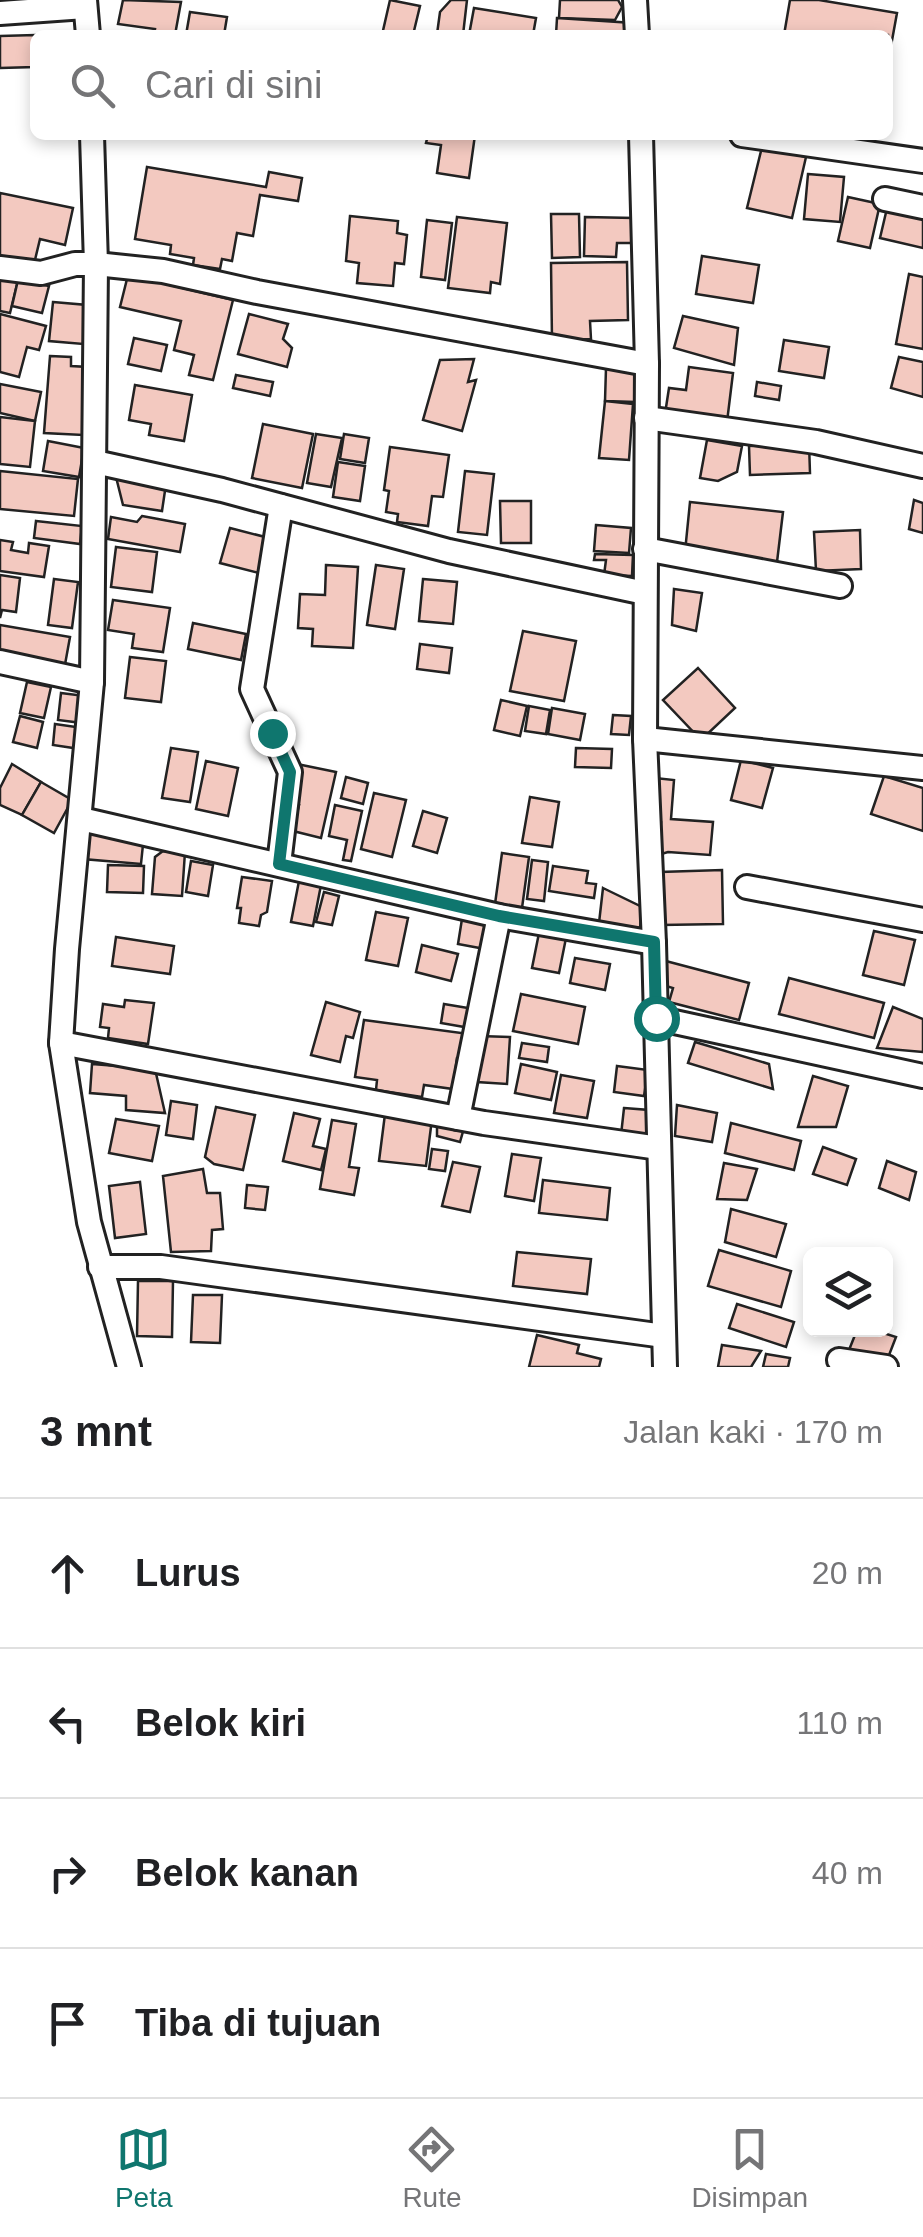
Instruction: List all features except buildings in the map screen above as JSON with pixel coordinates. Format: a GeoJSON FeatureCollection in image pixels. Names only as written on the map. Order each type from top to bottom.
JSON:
{"type":"FeatureCollection","features":[{"type":"Feature","properties":{"kind":"street"},"geometry":{"type":"LineString","coordinates":[[635,0],[636,30]]}},
{"type":"Feature","properties":{"kind":"street"},"geometry":{"type":"LineString","coordinates":[[0,13],[85,4],[88,30]]}},
{"type":"Feature","properties":{"kind":"street"},"geometry":{"type":"LineString","coordinates":[[92,140],[96,462],[92,682],[66,949],[62,1043],[72,1125],[100,1268],[129,1367]]}},
{"type":"Feature","properties":{"kind":"street"},"geometry":{"type":"LineString","coordinates":[[640,140],[647,364],[645,739],[665,1367]]}},
{"type":"Feature","properties":{"kind":"street"},"geometry":{"type":"LineString","coordinates":[[777,140],[923,161]]}},
{"type":"Feature","properties":{"kind":"street"},"geometry":{"type":"LineString","coordinates":[[885,199],[923,208]]}},
{"type":"Feature","properties":{"kind":"street"},"geometry":{"type":"LineString","coordinates":[[0,268],[42,273],[75,264],[96,264],[163,272],[647,364]]}},
{"type":"Feature","properties":{"kind":"street"},"geometry":{"type":"LineString","coordinates":[[646,418],[816,442],[923,466]]}},
{"type":"Feature","properties":{"kind":"street"},"geometry":{"type":"LineString","coordinates":[[96,462],[449,551],[645,593]]}},
{"type":"Feature","properties":{"kind":"street"},"geometry":{"type":"LineString","coordinates":[[279,864],[290,772],[252,689],[282,506]]}},
{"type":"Feature","properties":{"kind":"street"},"geometry":{"type":"LineString","coordinates":[[645,549],[840,586]]}},
{"type":"Feature","properties":{"kind":"street"},"geometry":{"type":"LineString","coordinates":[[0,662],[92,682]]}},
{"type":"Feature","properties":{"kind":"street"},"geometry":{"type":"LineString","coordinates":[[645,739],[923,768]]}},
{"type":"Feature","properties":{"kind":"street"},"geometry":{"type":"LineString","coordinates":[[81,819],[499,916],[654,942]]}},
{"type":"Feature","properties":{"kind":"street"},"geometry":{"type":"LineString","coordinates":[[748,886],[923,920]]}},
{"type":"Feature","properties":{"kind":"street"},"geometry":{"type":"LineString","coordinates":[[458,1118],[499,916]]}},
{"type":"Feature","properties":{"kind":"street"},"geometry":{"type":"LineString","coordinates":[[656,1018],[923,1076]]}},
{"type":"Feature","properties":{"kind":"street"},"geometry":{"type":"LineString","coordinates":[[62,1043],[458,1118],[660,1148]]}},
{"type":"Feature","properties":{"kind":"street"},"geometry":{"type":"LineString","coordinates":[[100,1268],[161,1266],[664,1336]]}},
{"type":"Feature","properties":{"kind":"street"},"geometry":{"type":"LineString","coordinates":[[840,1360],[886,1367]]}},
{"type":"Feature","properties":{"kind":"route"},"geometry":{"type":"LineString","coordinates":[[272,733],[290,772],[279,864],[499,916],[654,942],[656,1018]]}}]}
